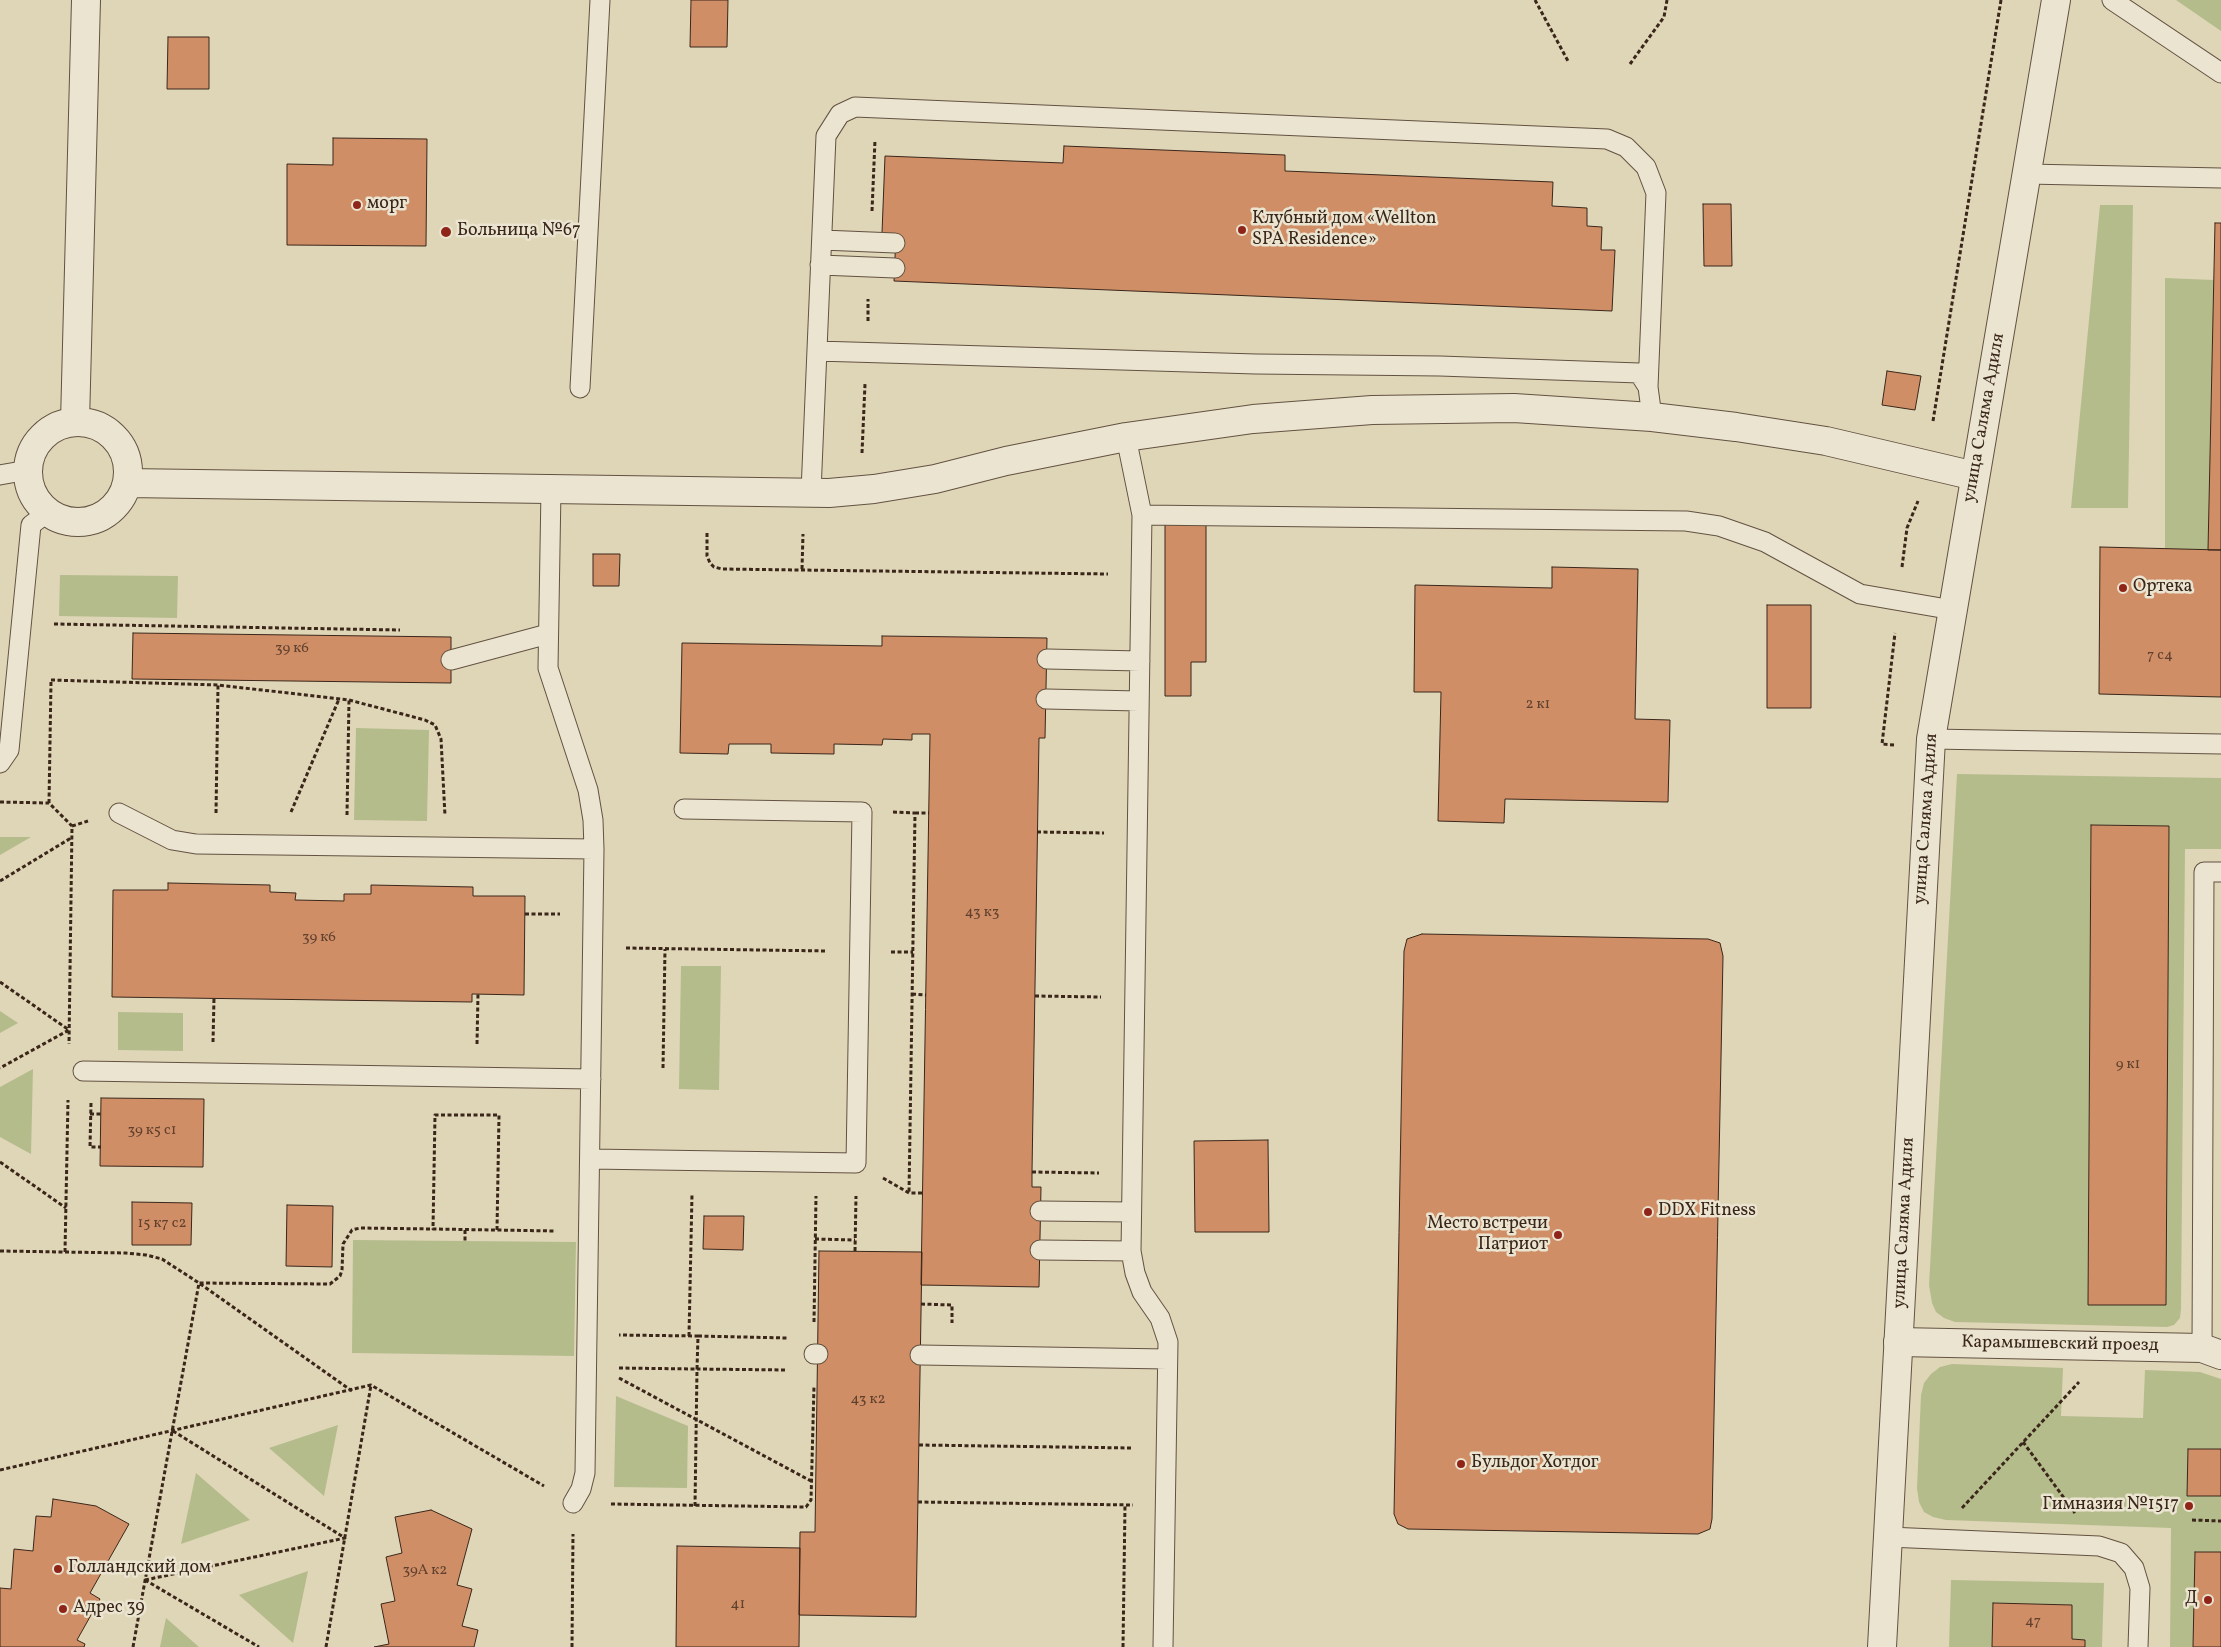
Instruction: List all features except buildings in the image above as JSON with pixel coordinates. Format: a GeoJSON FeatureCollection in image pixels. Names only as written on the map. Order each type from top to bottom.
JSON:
{"type":"FeatureCollection","features":[{"type":"Feature","properties":{"kind":"street"},"geometry":{"type":"LineString","coordinates":[[75,422],[86,0]]}},
{"type":"Feature","properties":{"kind":"street","name":"улица Саляма Адиля"},"geometry":{"type":"LineString","coordinates":[[1882,1647],[1931,739],[2056,0]]}},
{"type":"Feature","properties":{"kind":"street"},"geometry":{"type":"LineString","coordinates":[[127,483],[811,492],[874,489],[935,480],[1006,462],[1126,437],[1253,419],[1372,410],[1514,408],[1652,417],[1736,427],[1826,442],[1975,476]]}},
{"type":"Feature","properties":{"kind":"street"},"geometry":{"type":"LineString","coordinates":[[75,422],[90,424],[104,429],[116,440],[124,453],[128,468],[127,483],[121,498],[110,510],[95,519],[79,522],[63,520],[48,512],[37,500],[30,486],[28,470],[31,456],[38,442],[48,432],[60,425],[75,422]]}},
{"type":"Feature","properties":{"kind":"street","name":"Карамышевский проезд"},"geometry":{"type":"LineString","coordinates":[[1898,1342],[2113,1346],[2211,1352]]}},
{"type":"Feature","properties":{"kind":"lane"},"geometry":{"type":"LineString","coordinates":[[580,388],[600,0]]}},
{"type":"Feature","properties":{"kind":"lane"},"geometry":{"type":"LineString","coordinates":[[2112,0],[2221,73]]}},
{"type":"Feature","properties":{"kind":"lane"},"geometry":{"type":"LineString","coordinates":[[811,492],[826,136],[840,114],[855,107],[1607,139],[1626,148],[1646,167],[1656,193],[1648,387],[1652,417]]}},
{"type":"Feature","properties":{"kind":"lane"},"geometry":{"type":"LineString","coordinates":[[2027,174],[2221,178]]}},
{"type":"Feature","properties":{"kind":"lane"},"geometry":{"type":"LineString","coordinates":[[822,240],[896,243]]}},
{"type":"Feature","properties":{"kind":"lane"},"geometry":{"type":"LineString","coordinates":[[820,265],[895,268]]}},
{"type":"Feature","properties":{"kind":"lane"},"geometry":{"type":"LineString","coordinates":[[817,351],[1246,364],[1440,366],[1617,372],[1639,373],[1648,387]]}},
{"type":"Feature","properties":{"kind":"lane"},"geometry":{"type":"LineString","coordinates":[[1126,437],[1142,515],[1131,1251],[1135,1273],[1142,1292],[1165,1329],[1168,1342],[1163,1647]]}},
{"type":"Feature","properties":{"kind":"lane"},"geometry":{"type":"LineString","coordinates":[[0,475],[28,470]]}},
{"type":"Feature","properties":{"kind":"lane"},"geometry":{"type":"LineString","coordinates":[[551,489],[548,668],[588,790],[593,820],[594,849],[587,1334],[592,1367],[585,1474],[581,1489],[573,1503]]}},
{"type":"Feature","properties":{"kind":"lane"},"geometry":{"type":"LineString","coordinates":[[0,763],[9,750],[32,525],[48,512]]}},
{"type":"Feature","properties":{"kind":"lane"},"geometry":{"type":"LineString","coordinates":[[1142,515],[1686,521],[1719,526],[1765,542],[1860,594],[1953,610]]}},
{"type":"Feature","properties":{"kind":"lane"},"geometry":{"type":"LineString","coordinates":[[451,660],[548,634]]}},
{"type":"Feature","properties":{"kind":"lane"},"geometry":{"type":"LineString","coordinates":[[1047,658],[1140,661]]}},
{"type":"Feature","properties":{"kind":"lane"},"geometry":{"type":"LineString","coordinates":[[1046,699],[1139,701]]}},
{"type":"Feature","properties":{"kind":"lane"},"geometry":{"type":"LineString","coordinates":[[1931,739],[2221,744]]}},
{"type":"Feature","properties":{"kind":"lane"},"geometry":{"type":"LineString","coordinates":[[590,1159],[856,1163],[862,812],[684,809]]}},
{"type":"Feature","properties":{"kind":"lane"},"geometry":{"type":"LineString","coordinates":[[119,813],[172,840],[216,844],[594,849]]}},
{"type":"Feature","properties":{"kind":"lane"},"geometry":{"type":"LineString","coordinates":[[2211,1352],[2204,872],[2221,872]]}},
{"type":"Feature","properties":{"kind":"lane"},"geometry":{"type":"LineString","coordinates":[[87,1071],[591,1079]]}},
{"type":"Feature","properties":{"kind":"lane"},"geometry":{"type":"LineString","coordinates":[[1040,1211],[1131,1212]]}},
{"type":"Feature","properties":{"kind":"lane"},"geometry":{"type":"LineString","coordinates":[[1040,1250],[1131,1251]]}},
{"type":"Feature","properties":{"kind":"lane"},"geometry":{"type":"LineString","coordinates":[[920,1355],[1167,1359]]}},
{"type":"Feature","properties":{"kind":"lane"},"geometry":{"type":"LineString","coordinates":[[1888,1536],[2099,1546],[2121,1553],[2134,1568],[2140,1588],[2138,1647]]}},
{"type":"Feature","properties":{"kind":"path"},"geometry":{"type":"LineString","coordinates":[[1535,0],[1568,61]]}},
{"type":"Feature","properties":{"kind":"path"},"geometry":{"type":"LineString","coordinates":[[1630,64],[1664,17],[1667,0]]}},
{"type":"Feature","properties":{"kind":"path"},"geometry":{"type":"LineString","coordinates":[[1933,421],[2001,0]]}},
{"type":"Feature","properties":{"kind":"path"},"geometry":{"type":"LineString","coordinates":[[707,533],[707,556],[714,568],[1141,574]]}},
{"type":"Feature","properties":{"kind":"path"},"geometry":{"type":"LineString","coordinates":[[802,569],[803,534]]}},
{"type":"Feature","properties":{"kind":"path"},"geometry":{"type":"LineString","coordinates":[[52,618],[52,624],[400,630]]}},
{"type":"Feature","properties":{"kind":"path"},"geometry":{"type":"LineString","coordinates":[[49,803],[51,680],[218,685],[349,700],[426,720],[435,725],[440,731],[447,848]]}},
{"type":"Feature","properties":{"kind":"path"},"geometry":{"type":"LineString","coordinates":[[216,844],[218,685]]}},
{"type":"Feature","properties":{"kind":"path"},"geometry":{"type":"LineString","coordinates":[[277,844],[339,699]]}},
{"type":"Feature","properties":{"kind":"path"},"geometry":{"type":"LineString","coordinates":[[346,846],[349,700]]}},
{"type":"Feature","properties":{"kind":"path"},"geometry":{"type":"LineString","coordinates":[[0,802],[49,803],[72,826],[69,1046]]}},
{"type":"Feature","properties":{"kind":"path"},"geometry":{"type":"LineString","coordinates":[[862,812],[929,813]]}},
{"type":"Feature","properties":{"kind":"path"},"geometry":{"type":"LineString","coordinates":[[915,813],[909,1193],[923,1193]]}},
{"type":"Feature","properties":{"kind":"path"},"geometry":{"type":"LineString","coordinates":[[1037,832],[1137,834]]}},
{"type":"Feature","properties":{"kind":"path"},"geometry":{"type":"LineString","coordinates":[[0,881],[72,838]]}},
{"type":"Feature","properties":{"kind":"path"},"geometry":{"type":"LineString","coordinates":[[593,948],[913,952]]}},
{"type":"Feature","properties":{"kind":"path"},"geometry":{"type":"LineString","coordinates":[[663,1068],[665,949]]}},
{"type":"Feature","properties":{"kind":"path"},"geometry":{"type":"LineString","coordinates":[[0,982],[69,1030]]}},
{"type":"Feature","properties":{"kind":"path"},"geometry":{"type":"LineString","coordinates":[[477,1077],[478,994]]}},
{"type":"Feature","properties":{"kind":"path"},"geometry":{"type":"LineString","coordinates":[[912,994],[926,994]]}},
{"type":"Feature","properties":{"kind":"path"},"geometry":{"type":"LineString","coordinates":[[1035,996],[1135,998]]}},
{"type":"Feature","properties":{"kind":"path"},"geometry":{"type":"LineString","coordinates":[[212,1072],[214,998]]}},
{"type":"Feature","properties":{"kind":"path"},"geometry":{"type":"LineString","coordinates":[[0,1068],[69,1030]]}},
{"type":"Feature","properties":{"kind":"path"},"geometry":{"type":"LineString","coordinates":[[87,1071],[90,1147],[101,1147]]}},
{"type":"Feature","properties":{"kind":"path"},"geometry":{"type":"LineString","coordinates":[[65,1252],[68,1090]]}},
{"type":"Feature","properties":{"kind":"path"},"geometry":{"type":"LineString","coordinates":[[90,1114],[102,1114]]}},
{"type":"Feature","properties":{"kind":"path"},"geometry":{"type":"LineString","coordinates":[[433,1229],[435,1114],[499,1115],[497,1230]]}},
{"type":"Feature","properties":{"kind":"path"},"geometry":{"type":"LineString","coordinates":[[689,1336],[692,1161]]}},
{"type":"Feature","properties":{"kind":"path"},"geometry":{"type":"LineString","coordinates":[[0,1162],[66,1208]]}},
{"type":"Feature","properties":{"kind":"path"},"geometry":{"type":"LineString","coordinates":[[608,1504],[800,1508],[806,1507],[811,1500],[814,1444],[816,1162]]}},
{"type":"Feature","properties":{"kind":"path"},"geometry":{"type":"LineString","coordinates":[[855,1252],[856,1163]]}},
{"type":"Feature","properties":{"kind":"path"},"geometry":{"type":"LineString","coordinates":[[1032,1172],[1132,1173]]}},
{"type":"Feature","properties":{"kind":"path"},"geometry":{"type":"LineString","coordinates":[[199,1283],[330,1284],[340,1276],[342,1270],[343,1244],[352,1230],[360,1228],[588,1231]]}},
{"type":"Feature","properties":{"kind":"path"},"geometry":{"type":"LineString","coordinates":[[464,1230],[465,1241]]}},
{"type":"Feature","properties":{"kind":"path"},"geometry":{"type":"LineString","coordinates":[[815,1239],[855,1240]]}},
{"type":"Feature","properties":{"kind":"path"},"geometry":{"type":"LineString","coordinates":[[0,1251],[146,1255],[173,1265],[352,1390]]}},
{"type":"Feature","properties":{"kind":"path"},"geometry":{"type":"LineString","coordinates":[[133,1647],[199,1283]]}},
{"type":"Feature","properties":{"kind":"path"},"geometry":{"type":"LineString","coordinates":[[587,1334],[698,1336],[815,1354]]}},
{"type":"Feature","properties":{"kind":"path"},"geometry":{"type":"LineString","coordinates":[[695,1506],[698,1336]]}},
{"type":"Feature","properties":{"kind":"path"},"geometry":{"type":"LineString","coordinates":[[1933,1539],[2113,1346]]}},
{"type":"Feature","properties":{"kind":"path"},"geometry":{"type":"LineString","coordinates":[[592,1367],[697,1369],[815,1354]]}},
{"type":"Feature","properties":{"kind":"path"},"geometry":{"type":"LineString","coordinates":[[592,1367],[812,1481]]}},
{"type":"Feature","properties":{"kind":"path"},"geometry":{"type":"LineString","coordinates":[[326,1647],[371,1386]]}},
{"type":"Feature","properties":{"kind":"path"},"geometry":{"type":"LineString","coordinates":[[0,1470],[371,1386],[573,1503],[572,1647]]}},
{"type":"Feature","properties":{"kind":"path"},"geometry":{"type":"LineString","coordinates":[[172,1431],[345,1538]]}},
{"type":"Feature","properties":{"kind":"path"},"geometry":{"type":"LineString","coordinates":[[2023,1442],[2099,1546]]}},
{"type":"Feature","properties":{"kind":"path"},"geometry":{"type":"LineString","coordinates":[[919,1445],[1166,1448]]}},
{"type":"Feature","properties":{"kind":"path"},"geometry":{"type":"LineString","coordinates":[[811,1500],[816,1500]]}},
{"type":"Feature","properties":{"kind":"path"},"geometry":{"type":"LineString","coordinates":[[918,1502],[1165,1506]]}},
{"type":"Feature","properties":{"kind":"path"},"geometry":{"type":"LineString","coordinates":[[1123,1647],[1125,1505]]}},
{"type":"Feature","properties":{"kind":"path"},"geometry":{"type":"LineString","coordinates":[[2192,1520],[2221,1521]]}},
{"type":"Feature","properties":{"kind":"path"},"geometry":{"type":"LineString","coordinates":[[145,1580],[345,1538]]}},
{"type":"Feature","properties":{"kind":"path"},"geometry":{"type":"LineString","coordinates":[[145,1580],[259,1647]]}},
{"type":"Feature","properties":{"kind":"green space"},"geometry":{"type":"Polygon","coordinates":[[[2176,0],[2221,0],[2221,31],[2176,0]]]}},
{"type":"Feature","properties":{"kind":"green space"},"geometry":{"type":"Polygon","coordinates":[[[2100,205],[2133,205],[2128,508],[2071,508],[2100,205]]]}},
{"type":"Feature","properties":{"kind":"green space"},"geometry":{"type":"Polygon","coordinates":[[[2165,278],[2214,280],[2208,550],[2165,550],[2165,278]]]}},
{"type":"Feature","properties":{"kind":"green space"},"geometry":{"type":"Polygon","coordinates":[[[60,575],[178,576],[177,618],[59,616],[60,575]]]}},
{"type":"Feature","properties":{"kind":"green space"},"geometry":{"type":"Polygon","coordinates":[[[356,728],[429,730],[427,821],[354,820],[356,728]]]}},
{"type":"Feature","properties":{"kind":"green space"},"geometry":{"type":"Polygon","coordinates":[[[1957,774],[2221,778],[2221,849],[2185,849],[2180,1318],[2174,1325],[2167,1327],[1955,1322],[1944,1318],[1936,1312],[1932,1303],[1929,1285],[1957,774]],[[2091,825],[2088,1305],[2166,1305],[2169,826],[2091,825]]]}},
{"type":"Feature","properties":{"kind":"green space"},"geometry":{"type":"Polygon","coordinates":[[[0,837],[31,837],[0,855],[0,837]]]}},
{"type":"Feature","properties":{"kind":"green space"},"geometry":{"type":"Polygon","coordinates":[[[681,966],[721,966],[719,1090],[679,1089],[681,966]]]}},
{"type":"Feature","properties":{"kind":"green space"},"geometry":{"type":"Polygon","coordinates":[[[0,1011],[18,1023],[0,1033],[0,1011]]]}},
{"type":"Feature","properties":{"kind":"green space"},"geometry":{"type":"Polygon","coordinates":[[[118,1012],[183,1013],[183,1051],[118,1050],[118,1012]]]}},
{"type":"Feature","properties":{"kind":"green space"},"geometry":{"type":"Polygon","coordinates":[[[33,1069],[31,1154],[0,1137],[0,1087],[33,1069]]]}},
{"type":"Feature","properties":{"kind":"green space"},"geometry":{"type":"Polygon","coordinates":[[[353,1240],[576,1242],[574,1356],[352,1353],[353,1240]]]}},
{"type":"Feature","properties":{"kind":"green space"},"geometry":{"type":"Polygon","coordinates":[[[1952,1364],[2063,1368],[2061,1416],[2143,1418],[2145,1370],[2200,1372],[2221,1379],[2221,1647],[2170,1647],[2171,1528],[1946,1520],[1933,1517],[1924,1512],[1919,1502],[1917,1488],[1921,1395],[1924,1383],[1931,1374],[1940,1367],[1952,1364]]]}},
{"type":"Feature","properties":{"kind":"green space"},"geometry":{"type":"Polygon","coordinates":[[[616,1396],[688,1426],[687,1488],[614,1487],[616,1396]]]}},
{"type":"Feature","properties":{"kind":"green space"},"geometry":{"type":"Polygon","coordinates":[[[338,1425],[324,1496],[269,1448],[338,1425]]]}},
{"type":"Feature","properties":{"kind":"green space"},"geometry":{"type":"Polygon","coordinates":[[[196,1473],[250,1520],[181,1544],[196,1473]]]}},
{"type":"Feature","properties":{"kind":"green space"},"geometry":{"type":"Polygon","coordinates":[[[308,1571],[293,1643],[239,1595],[308,1571]]]}},
{"type":"Feature","properties":{"kind":"green space"},"geometry":{"type":"Polygon","coordinates":[[[1951,1580],[2104,1583],[2102,1647],[2085,1647],[2085,1640],[2072,1639],[2072,1605],[1994,1603],[1992,1647],[1949,1647],[1951,1580]]]}},
{"type":"Feature","properties":{"kind":"green space"},"geometry":{"type":"Polygon","coordinates":[[[166,1618],[199,1647],[160,1647],[166,1618]]]}},
{"type":"Feature","properties":{"kind":"place","name":"морг"},"geometry":{"type":"Point","coordinates":[357,205]}},
{"type":"Feature","properties":{"kind":"place","name":"Клубный дом «Wellton SPA Residence»"},"geometry":{"type":"Point","coordinates":[1242,230]}},
{"type":"Feature","properties":{"kind":"place","name":"Больница №67"},"geometry":{"type":"Point","coordinates":[446,232]}},
{"type":"Feature","properties":{"kind":"place","name":"Ортека"},"geometry":{"type":"Point","coordinates":[2123,588]}},
{"type":"Feature","properties":{"kind":"place","name":"DDX Fitness"},"geometry":{"type":"Point","coordinates":[1648,1212]}},
{"type":"Feature","properties":{"kind":"place","name":"Место встречи Патриот"},"geometry":{"type":"Point","coordinates":[1558,1235]}},
{"type":"Feature","properties":{"kind":"place","name":"Бульдог Хотдог"},"geometry":{"type":"Point","coordinates":[1461,1464]}},
{"type":"Feature","properties":{"kind":"place","name":"Гимназия №1517"},"geometry":{"type":"Point","coordinates":[2189,1506]}},
{"type":"Feature","properties":{"kind":"place","name":"Голландский дом"},"geometry":{"type":"Point","coordinates":[58,1569]}},
{"type":"Feature","properties":{"kind":"place","name":"Д"},"geometry":{"type":"Point","coordinates":[2208,1600]}},
{"type":"Feature","properties":{"kind":"place","name":"Адрес 39"},"geometry":{"type":"Point","coordinates":[63,1609]}}]}
